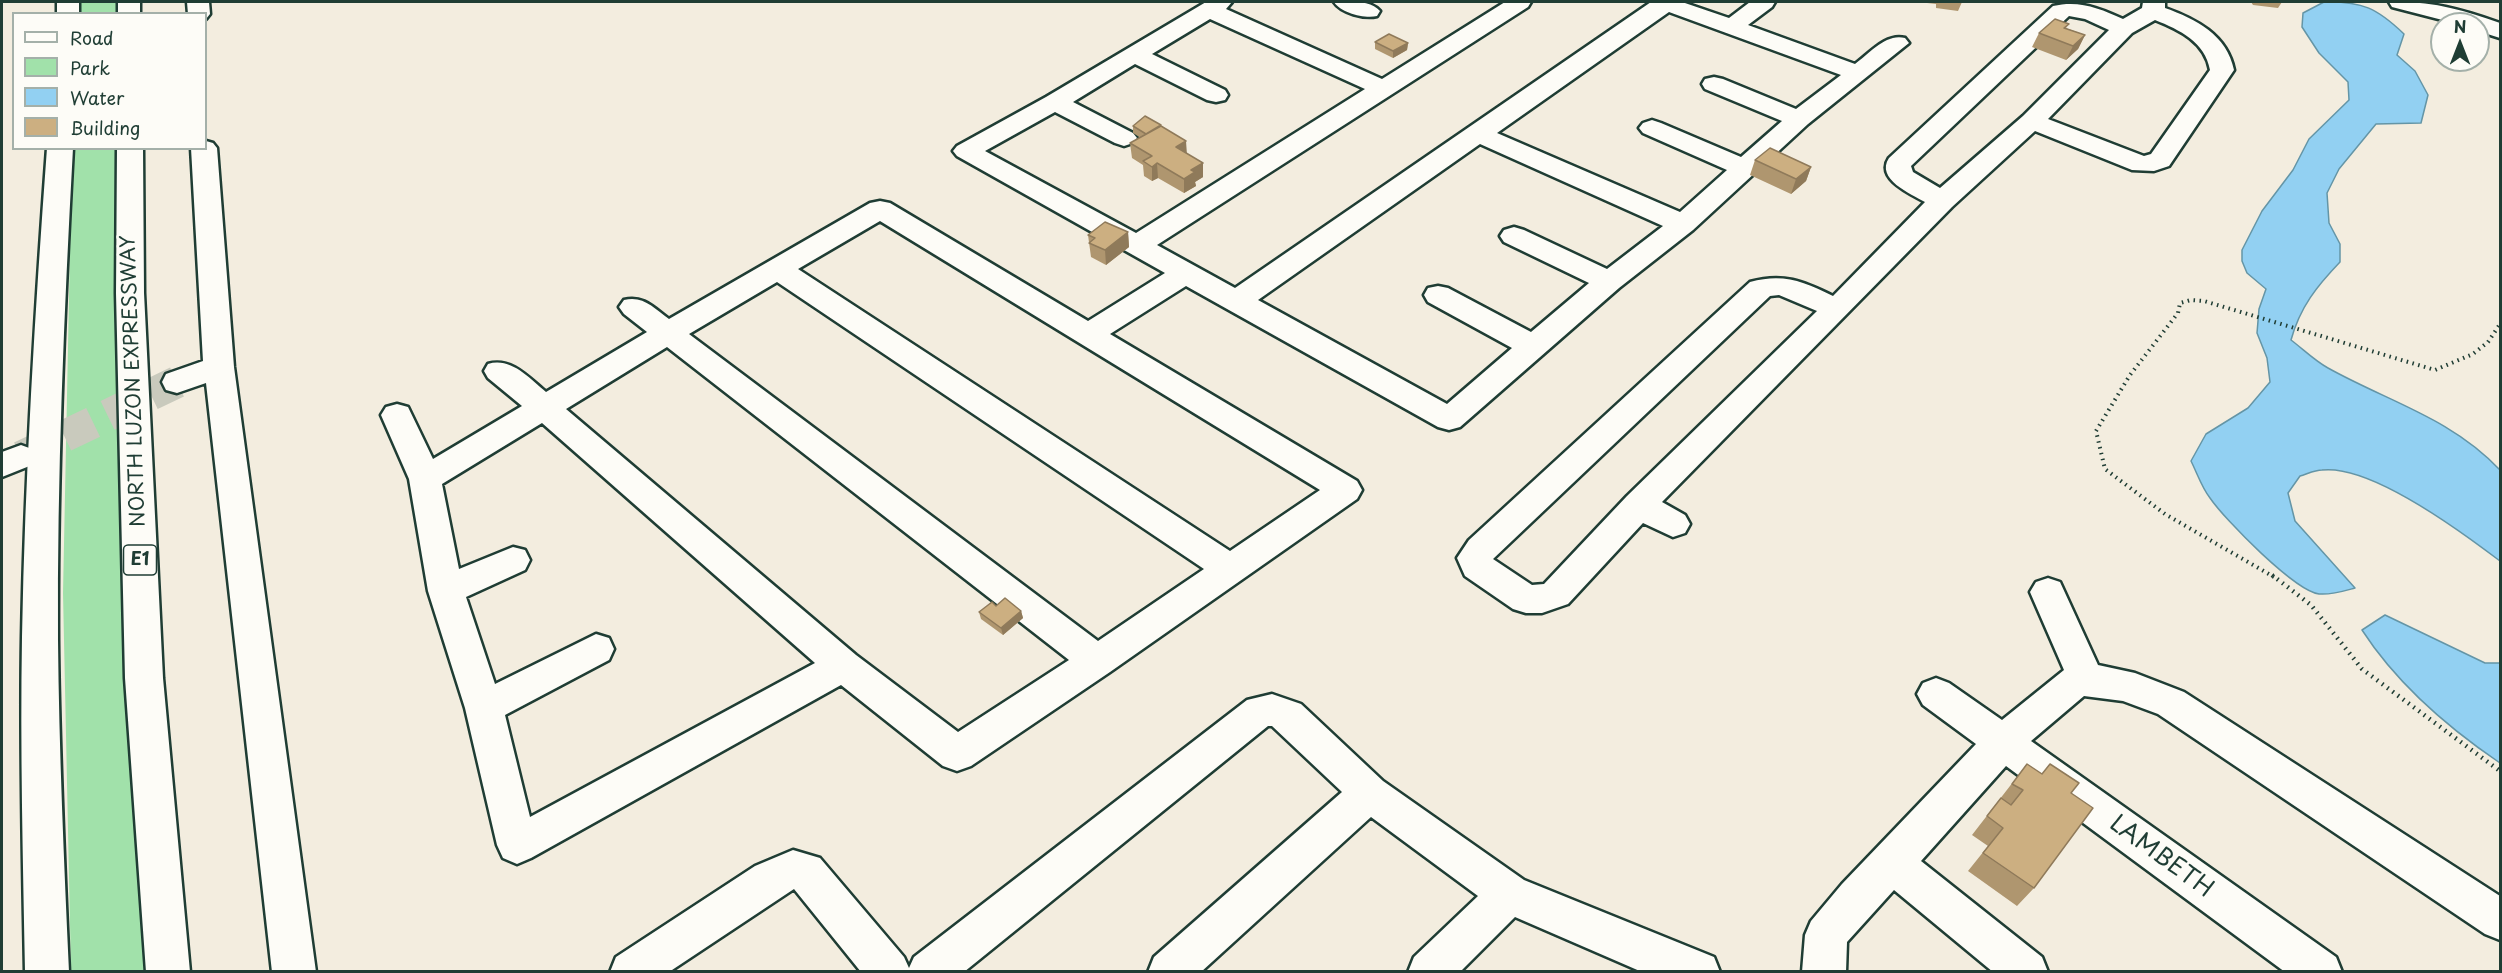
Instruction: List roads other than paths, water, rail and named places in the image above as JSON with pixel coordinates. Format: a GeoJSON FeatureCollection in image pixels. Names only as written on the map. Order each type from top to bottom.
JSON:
{"type":"FeatureCollection","features":[{"type":"Feature","properties":{"kind":"main road"},"geometry":{"type":"LineString","coordinates":[[1346,2],[1369,11]]}},
{"type":"Feature","properties":{"kind":"main road"},"geometry":{"type":"LineString","coordinates":[[1137,245],[1520,2]]}},
{"type":"Feature","properties":{"kind":"main road"},"geometry":{"type":"LineString","coordinates":[[1238,300],[1665,2],[1858,73]]}},
{"type":"Feature","properties":{"kind":"main road"},"geometry":{"type":"LineString","coordinates":[[1733,26],[1764,2]]}},
{"type":"Feature","properties":{"kind":"main road"},"geometry":{"type":"LineString","coordinates":[[2400,2],[2452,15],[2500,31]]}},
{"type":"Feature","properties":{"kind":"main road"},"geometry":{"type":"LineString","coordinates":[[1382,88],[1214,5],[1055,102],[966,151],[1449,419],[1609,281],[1683,225],[1799,119],[1897,43]]}},
{"type":"Feature","properties":{"kind":"main road"},"geometry":{"type":"LineString","coordinates":[[1837,309],[1784,286],[1772,284],[1760,289],[1481,549],[1474,558],[1476,566],[1526,599],[1542,599],[1556,594],[1639,505],[1837,309],[1942,201],[2032,122],[2124,28],[2154,6],[2190,27],[2216,52],[2222,63],[2222,70],[2160,160],[2154,163],[2141,164],[2032,122]]}},
{"type":"Feature","properties":{"kind":"main road"},"geometry":{"type":"LineString","coordinates":[[1942,201],[1904,178],[1898,171],[1898,164],[2061,11],[2071,8],[2085,11],[2124,28]]}},
{"type":"Feature","properties":{"kind":"main road"},"geometry":{"type":"LineString","coordinates":[[1134,54],[1216,95]]}},
{"type":"Feature","properties":{"kind":"main road"},"geometry":{"type":"LineString","coordinates":[[1714,84],[1799,119]]}},
{"type":"Feature","properties":{"kind":"main road"},"geometry":{"type":"LineString","coordinates":[[1055,102],[1124,138]]}},
{"type":"Feature","properties":{"kind":"main road"},"geometry":{"type":"LineString","coordinates":[[1652,128],[1746,169]]}},
{"type":"Feature","properties":{"kind":"main road"},"geometry":{"type":"LineString","coordinates":[[1476,133],[1683,225]]}},
{"type":"Feature","properties":{"kind":"main road"},"geometry":{"type":"LineString","coordinates":[[47,972],[40,686],[44,462],[60,150]]}},
{"type":"Feature","properties":{"kind":"main road","name":"NORTH LUZON EXPRESSWAY"},"geometry":{"type":"LineString","coordinates":[[130,150],[130,293],[144,678],[168,972]]}},
{"type":"Feature","properties":{"kind":"main road"},"geometry":{"type":"LineString","coordinates":[[204,150],[219,367],[294,972]]}},
{"type":"Feature","properties":{"kind":"main road"},"geometry":{"type":"LineString","coordinates":[[425,479],[545,408],[668,333],[780,270],[880,209],[1345,490],[1097,661],[957,754],[843,666],[545,408],[499,371]]}},
{"type":"Feature","properties":{"kind":"main road"},"geometry":{"type":"LineString","coordinates":[[1514,236],[1609,281]]}},
{"type":"Feature","properties":{"kind":"main road"},"geometry":{"type":"LineString","coordinates":[[780,270],[1229,568]]}},
{"type":"Feature","properties":{"kind":"main road"},"geometry":{"type":"LineString","coordinates":[[1088,334],[1186,273]]}},
{"type":"Feature","properties":{"kind":"main road"},"geometry":{"type":"LineString","coordinates":[[1438,295],[1533,346]]}},
{"type":"Feature","properties":{"kind":"main road"},"geometry":{"type":"LineString","coordinates":[[634,307],[1097,661]]}},
{"type":"Feature","properties":{"kind":"main road"},"geometry":{"type":"LineString","coordinates":[[177,382],[219,367]]}},
{"type":"Feature","properties":{"kind":"main road"},"geometry":{"type":"LineString","coordinates":[[397,415],[425,479],[446,591],[484,708],[517,845],[843,666]]}},
{"type":"Feature","properties":{"kind":"main road"},"geometry":{"type":"LineString","coordinates":[[1639,505],[1673,524]]}},
{"type":"Feature","properties":{"kind":"main road"},"geometry":{"type":"LineString","coordinates":[[446,591],[513,560]]}},
{"type":"Feature","properties":{"kind":"main road"},"geometry":{"type":"LineString","coordinates":[[2048,592],[2086,680]]}},
{"type":"Feature","properties":{"kind":"main road"},"geometry":{"type":"LineString","coordinates":[[484,708],[596,649]]}},
{"type":"Feature","properties":{"kind":"main road"},"geometry":{"type":"LineString","coordinates":[[1824,972],[1826,935],[1857,898],[2002,743],[2072,683],[2086,680],[2113,683],[2171,703],[2500,920]]}},
{"type":"Feature","properties":{"kind":"main road","name":"LAMBETH"},"geometry":{"type":"LineString","coordinates":[[1936,694],[2321,972]]}},
{"type":"Feature","properties":{"kind":"main road"},"geometry":{"type":"LineString","coordinates":[[929,972],[1260,711],[1272,710],[1288,715],[1369,794],[1509,894],[1699,972]]}},
{"type":"Feature","properties":{"kind":"main road"},"geometry":{"type":"LineString","coordinates":[[1169,972],[1369,794]]}},
{"type":"Feature","properties":{"kind":"main road"},"geometry":{"type":"LineString","coordinates":[[1892,863],[2027,972]]}},
{"type":"Feature","properties":{"kind":"main road"},"geometry":{"type":"LineString","coordinates":[[631,972],[770,880],[793,869],[805,872],[889,972]]}},
{"type":"Feature","properties":{"kind":"main road"},"geometry":{"type":"LineString","coordinates":[[1429,972],[1509,894]]}},
{"type":"Feature","properties":{"kind":"water"},"geometry":{"type":"Polygon","coordinates":[[[2324,2],[2359,5],[2377,12],[2394,25],[2404,34],[2397,55],[2415,71],[2428,95],[2421,123],[2376,124],[2339,169],[2327,193],[2329,223],[2340,244],[2340,262],[2310,298],[2299,317],[2291,340],[2328,368],[2418,412],[2461,437],[2500,470],[2500,561],[2440,518],[2390,489],[2342,471],[2322,470],[2300,476],[2288,493],[2295,521],[2355,588],[2319,594],[2294,581],[2245,537],[2207,494],[2191,461],[2206,434],[2248,408],[2270,382],[2267,358],[2257,333],[2259,309],[2266,289],[2247,273],[2242,261],[2242,250],[2262,211],[2293,170],[2309,139],[2349,100],[2348,82],[2319,53],[2302,27],[2303,13],[2324,2]]]}},
{"type":"Feature","properties":{"kind":"water"},"geometry":{"type":"Polygon","coordinates":[[[2385,615],[2485,663],[2500,663],[2500,763],[2461,735],[2424,703],[2376,650],[2362,630],[2385,615]]]}},
{"type":"Feature","properties":{"kind":"tunnel"},"geometry":{"type":"LineString","coordinates":[[21,457],[177,382]]}}]}
